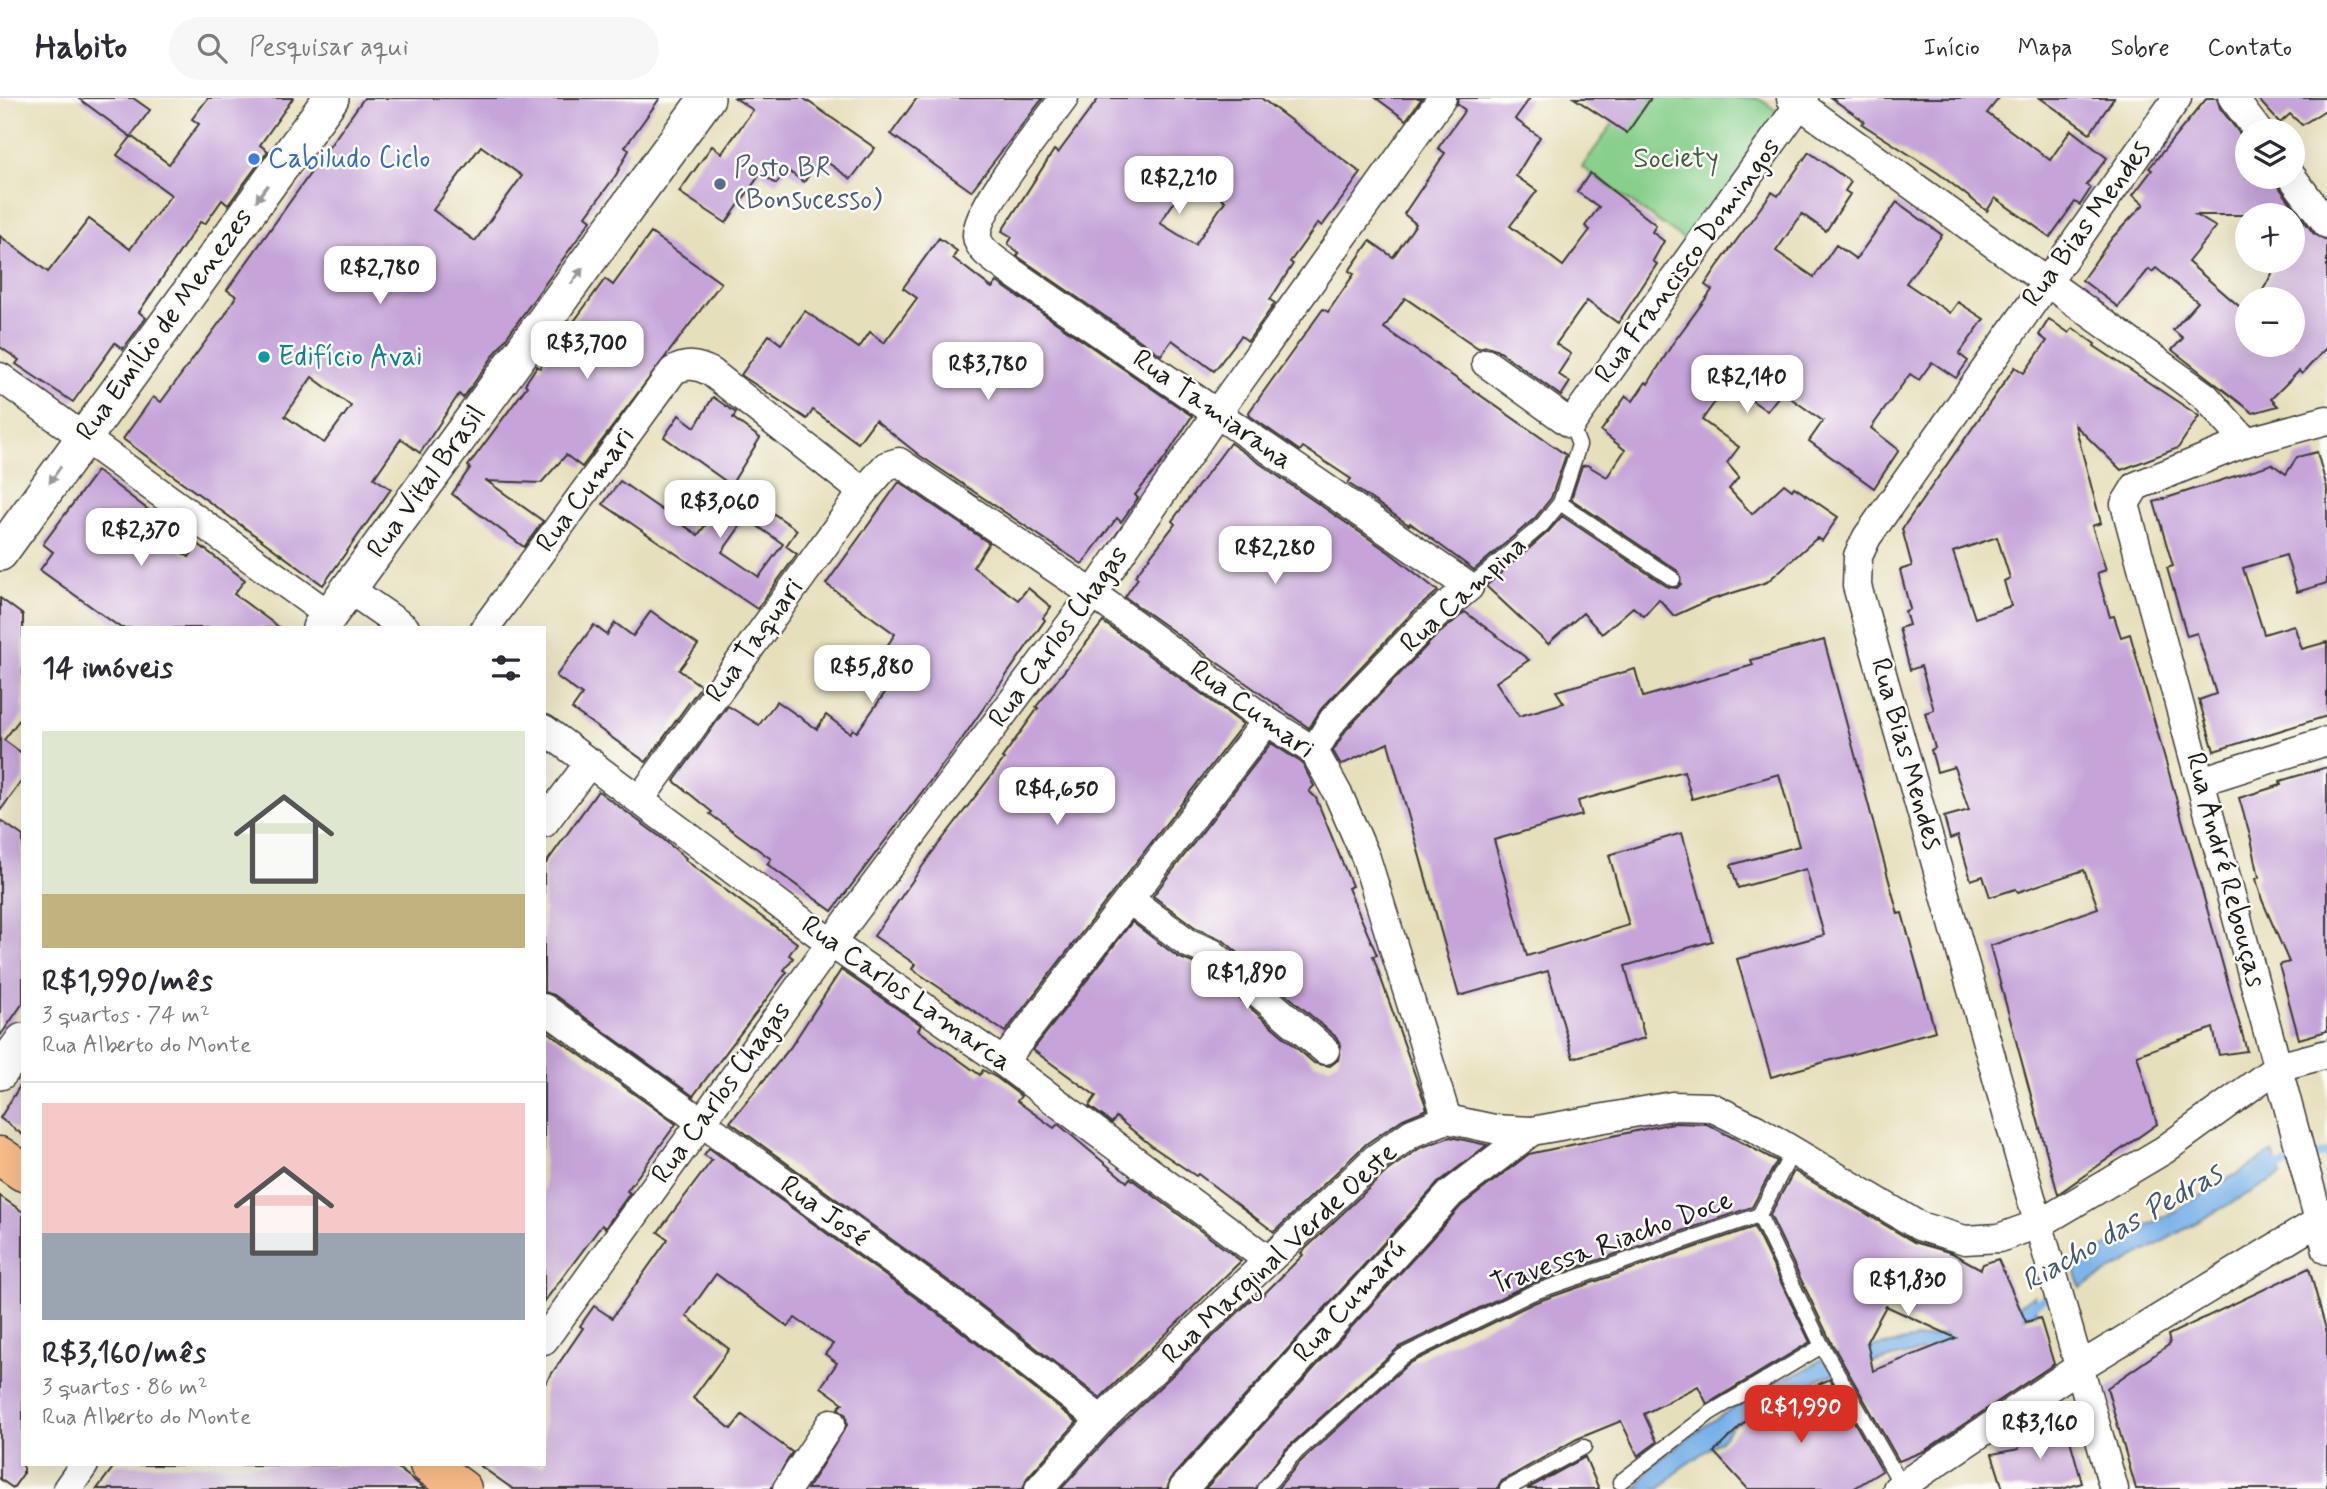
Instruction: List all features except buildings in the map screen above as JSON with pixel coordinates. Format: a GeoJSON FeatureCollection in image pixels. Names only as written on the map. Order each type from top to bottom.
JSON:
{"type":"FeatureCollection","features":[{"type":"Feature","properties":{"kind":"main road"},"geometry":{"type":"LineString","coordinates":[[0,1156],[21,1171]]}},
{"type":"Feature","properties":{"kind":"street","name":"Rua Emílio de Menezes"},"geometry":{"type":"LineString","coordinates":[[0,553],[331,98]]}},
{"type":"Feature","properties":{"kind":"street","name":"Rua Tamiarana"},"geometry":{"type":"LineString","coordinates":[[1064,98],[990,200],[980,219],[977,236],[980,247],[1010,271],[1469,587]]}},
{"type":"Feature","properties":{"kind":"street","name":"Rua Carlos Chagas"},"geometry":{"type":"LineString","coordinates":[[546,1337],[831,943],[1093,594],[1217,414],[1442,98]]}},
{"type":"Feature","properties":{"kind":"street","name":"Rua Bias Mendes"},"geometry":{"type":"LineString","coordinates":[[2114,1489],[2055,1272],[1857,586],[1858,556],[1867,537],[2046,280],[2177,98]]}},
{"type":"Feature","properties":{"kind":"street"},"geometry":{"type":"LineString","coordinates":[[2232,98],[2249,119]]}},
{"type":"Feature","properties":{"kind":"street","name":"Rua Vital Brasil"},"geometry":{"type":"LineString","coordinates":[[332,611],[704,99]]}},
{"type":"Feature","properties":{"kind":"street"},"geometry":{"type":"LineString","coordinates":[[1798,100],[2205,396],[2246,442],[2327,420]]}},
{"type":"Feature","properties":{"kind":"street","name":"Rua Francisco Domingos"},"geometry":{"type":"LineString","coordinates":[[1571,424],[1798,100]]}},
{"type":"Feature","properties":{"kind":"street"},"geometry":{"type":"LineString","coordinates":[[2301,189],[2327,223]]}},
{"type":"Feature","properties":{"kind":"street"},"geometry":{"type":"LineString","coordinates":[[1486,363],[1571,424]]}},
{"type":"Feature","properties":{"kind":"street","name":"Rua Cumari"},"geometry":{"type":"LineString","coordinates":[[486,626],[673,371],[682,366],[694,365],[711,372],[863,492]]}},
{"type":"Feature","properties":{"kind":"street"},"geometry":{"type":"LineString","coordinates":[[0,377],[332,611],[396,626]]}},
{"type":"Feature","properties":{"kind":"street","name":"Rua André Rebouças"},"geometry":{"type":"LineString","coordinates":[[2246,442],[2130,491],[2125,504],[2327,1250]]}},
{"type":"Feature","properties":{"kind":"street","name":"Rua Taquari"},"geometry":{"type":"LineString","coordinates":[[640,799],[863,492],[886,466],[898,462],[904,464]]}},
{"type":"Feature","properties":{"kind":"street","name":"Rua Cumari"},"geometry":{"type":"LineString","coordinates":[[904,464],[1093,594],[1266,721],[1314,751],[1328,772],[1366,858],[1447,1119]]}},
{"type":"Feature","properties":{"kind":"street","name":"Rua Campina"},"geometry":{"type":"LineString","coordinates":[[1314,751],[1334,720],[1426,624],[1469,587]]}},
{"type":"Feature","properties":{"kind":"street"},"geometry":{"type":"LineString","coordinates":[[1003,1062],[1266,721]]}},
{"type":"Feature","properties":{"kind":"street","name":"Rua Carlos Lamarca"},"geometry":{"type":"LineString","coordinates":[[546,730],[831,943],[1003,1062],[1268,1260]]}},
{"type":"Feature","properties":{"kind":"street"},"geometry":{"type":"LineString","coordinates":[[2201,781],[2327,741]]}},
{"type":"Feature","properties":{"kind":"street"},"geometry":{"type":"LineString","coordinates":[[546,819],[590,762]]}},
{"type":"Feature","properties":{"kind":"street"},"geometry":{"type":"LineString","coordinates":[[1129,900],[1188,943],[1212,953],[1325,1050]]}},
{"type":"Feature","properties":{"kind":"street","name":"Rua José"},"geometry":{"type":"LineString","coordinates":[[546,1009],[699,1123],[962,1311],[1101,1420]]}},
{"type":"Feature","properties":{"kind":"street"},"geometry":{"type":"LineString","coordinates":[[0,1072],[21,1044]]}},
{"type":"Feature","properties":{"kind":"street"},"geometry":{"type":"LineString","coordinates":[[1447,1119],[1494,1129],[1532,1130],[1672,1106],[1711,1107],[1755,1129],[1919,1226],[1947,1237],[1999,1238],[2041,1223],[2164,1150],[2278,1067],[2327,1054]]}},
{"type":"Feature","properties":{"kind":"street","name":"Rua Marginal Verde Oeste"},"geometry":{"type":"LineString","coordinates":[[1039,1489],[1101,1420],[1376,1158],[1412,1133],[1447,1119]]}},
{"type":"Feature","properties":{"kind":"street","name":"Rua Cumarú"},"geometry":{"type":"LineString","coordinates":[[1183,1489],[1433,1211],[1450,1194],[1532,1130]]}},
{"type":"Feature","properties":{"kind":"street"},"geometry":{"type":"LineString","coordinates":[[1900,1487],[2081,1366],[2319,1221]]}},
{"type":"Feature","properties":{"kind":"street"},"geometry":{"type":"LineString","coordinates":[[787,1489],[831,1423]]}},
{"type":"Feature","properties":{"kind":"street"},"geometry":{"type":"LineString","coordinates":[[67,1489],[83,1466]]}},
{"type":"Feature","properties":{"kind":"lane","name":"Rua Campina"},"geometry":{"type":"LineString","coordinates":[[1469,587],[1542,525],[1560,503],[1579,445],[1571,424]]}},
{"type":"Feature","properties":{"kind":"lane"},"geometry":{"type":"LineString","coordinates":[[1560,503],[1672,579]]}},
{"type":"Feature","properties":{"kind":"lane","name":"Travessa Riacho Doce"},"geometry":{"type":"LineString","coordinates":[[1264,1489],[1292,1456],[1403,1356],[1532,1293],[1759,1215],[1792,1153]]}},
{"type":"Feature","properties":{"kind":"lane"},"geometry":{"type":"LineString","coordinates":[[1759,1215],[1824,1351],[1900,1487]]}},
{"type":"Feature","properties":{"kind":"lane"},"geometry":{"type":"LineString","coordinates":[[1620,1482],[1710,1413],[1824,1351]]}},
{"type":"Feature","properties":{"kind":"lane"},"geometry":{"type":"LineString","coordinates":[[1507,1489],[1584,1447]]}},
{"type":"Feature","properties":{"kind":"green space","name":"Society"},"geometry":{"type":"Polygon","coordinates":[[[1631,98],[1758,98],[1781,114],[1690,244],[1582,167],[1631,98]]]}},
{"type":"Feature","properties":{"kind":"water"},"geometry":{"type":"Polygon","coordinates":[[[2273,1152],[2281,1175],[2080,1288],[2074,1264],[2173,1212],[2273,1152]]]}},
{"type":"Feature","properties":{"kind":"water"},"geometry":{"type":"Polygon","coordinates":[[[2034,1295],[2036,1313],[1931,1354],[1921,1351],[1855,1367],[1818,1379],[1805,1389],[1788,1390],[1762,1401],[1754,1416],[1733,1425],[1720,1441],[1681,1468],[1660,1489],[1636,1489],[1654,1464],[1703,1427],[1755,1394],[1785,1377],[1800,1373],[1827,1356],[1949,1333],[2009,1312],[2034,1295]]]}},
{"type":"Feature","properties":{"kind":"waterway","name":"Riacho das Pedras"},"geometry":{"type":"LineString","coordinates":[[2269,1169],[2327,1153]]}},
{"type":"Feature","properties":{"kind":"waterway","name":"Riacho das Pedras"},"geometry":{"type":"LineString","coordinates":[[2027,1309],[2052,1293]]}},
{"type":"Feature","properties":{"kind":"place","name":"Cabiludo Ciclo"},"geometry":{"type":"Point","coordinates":[254,159]}},
{"type":"Feature","properties":{"kind":"place","name":"Posto BR (Bonsucesso)"},"geometry":{"type":"Point","coordinates":[720,184]}},
{"type":"Feature","properties":{"kind":"place","name":"Edifício Avai"},"geometry":{"type":"Point","coordinates":[264,357]}}]}
